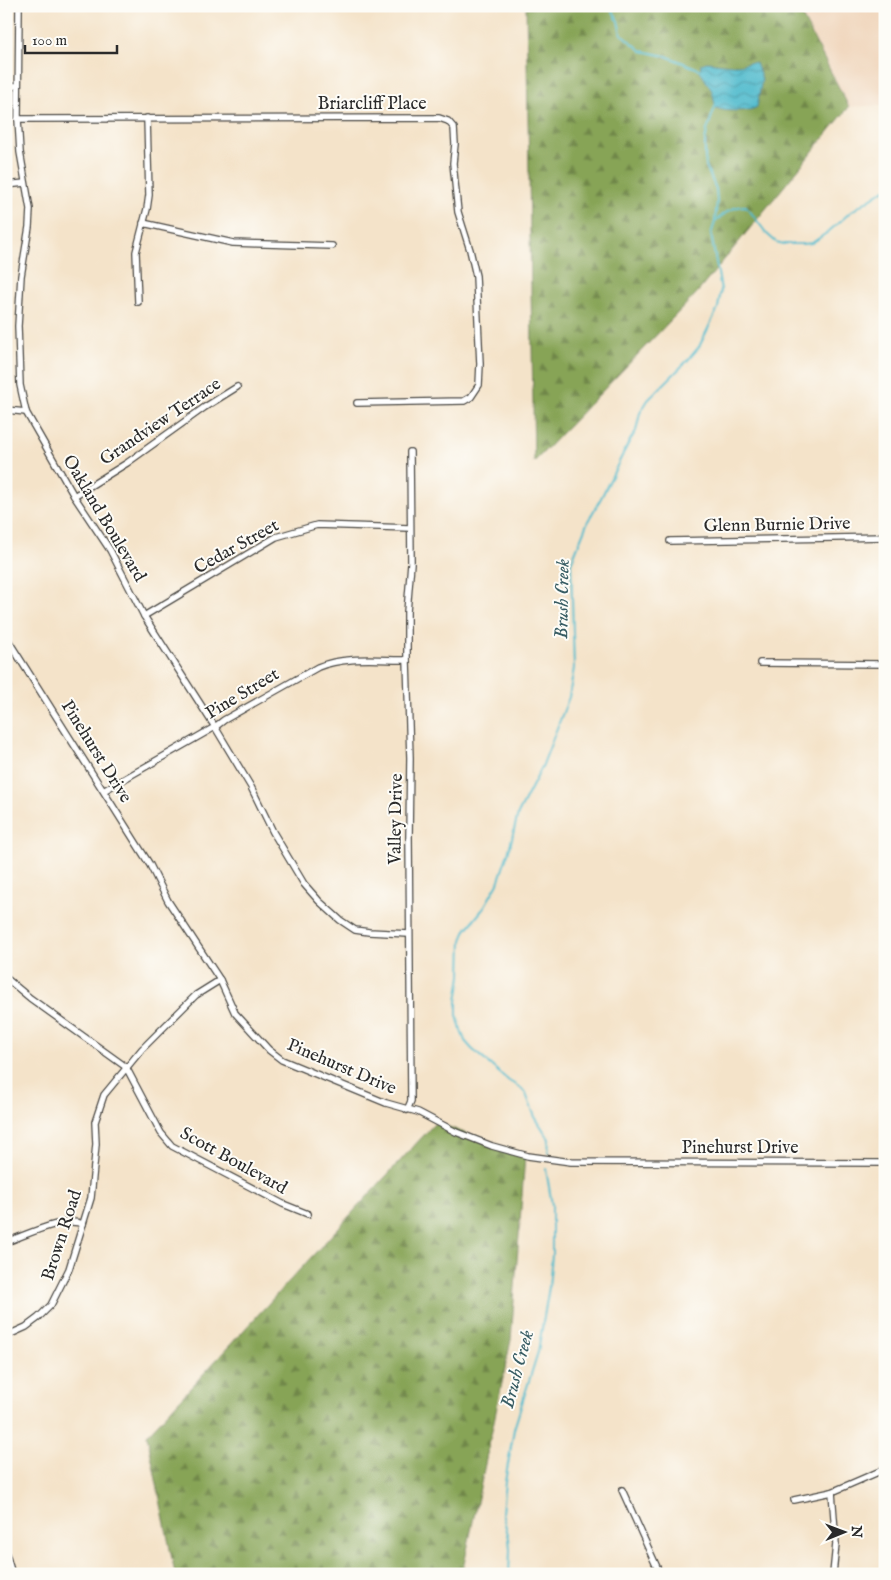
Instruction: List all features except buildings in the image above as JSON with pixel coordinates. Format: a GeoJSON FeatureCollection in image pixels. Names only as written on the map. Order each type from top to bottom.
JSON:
{"type":"FeatureCollection","features":[{"type":"Feature","properties":{"kind":"street","name":"Oakland Boulevard"},"geometry":{"type":"LineString","coordinates":[[19,6],[18,119],[20,152],[30,209],[30,227],[21,276],[18,326],[20,385],[26,412],[74,496],[110,550],[144,616],[251,787],[304,884],[340,920],[355,930],[410,934]]}},
{"type":"Feature","properties":{"kind":"street"},"geometry":{"type":"LineString","coordinates":[[6,86],[17,86]]}},
{"type":"Feature","properties":{"kind":"street"},"geometry":{"type":"LineString","coordinates":[[138,302],[136,252],[149,196],[147,118]]}},
{"type":"Feature","properties":{"kind":"street","name":"Briarcliff Place"},"geometry":{"type":"LineString","coordinates":[[18,119],[439,118],[448,121],[454,128],[453,163],[458,212],[476,276],[480,364],[479,385],[471,397],[464,401],[357,403]]}},
{"type":"Feature","properties":{"kind":"street"},"geometry":{"type":"LineString","coordinates":[[6,185],[25,183]]}},
{"type":"Feature","properties":{"kind":"street"},"geometry":{"type":"LineString","coordinates":[[143,223],[232,244],[332,246]]}},
{"type":"Feature","properties":{"kind":"street","name":"Grandview Terrace"},"geometry":{"type":"LineString","coordinates":[[74,496],[127,463],[205,407],[237,387]]}},
{"type":"Feature","properties":{"kind":"street"},"geometry":{"type":"LineString","coordinates":[[6,410],[26,412]]}},
{"type":"Feature","properties":{"kind":"street","name":"Valley Drive"},"geometry":{"type":"LineString","coordinates":[[407,1110],[410,1101],[410,758],[407,612],[411,563],[410,452]]}},
{"type":"Feature","properties":{"kind":"street","name":"Cedar Street"},"geometry":{"type":"LineString","coordinates":[[144,616],[276,537],[317,525],[410,528]]}},
{"type":"Feature","properties":{"kind":"street","name":"Glenn Burnie Drive"},"geometry":{"type":"LineString","coordinates":[[670,541],[885,538]]}},
{"type":"Feature","properties":{"kind":"street","name":"Pinehurst Drive"},"geometry":{"type":"LineString","coordinates":[[6,636],[150,865],[168,901],[220,980],[235,1013],[269,1050],[282,1060],[344,1087],[407,1110],[418,1112],[456,1132],[492,1146],[528,1156],[570,1162],[885,1163]]}},
{"type":"Feature","properties":{"kind":"street","name":"Pine Street"},"geometry":{"type":"LineString","coordinates":[[104,790],[215,727],[270,693],[327,663],[357,660],[407,660]]}},
{"type":"Feature","properties":{"kind":"street"},"geometry":{"type":"LineString","coordinates":[[760,663],[885,664]]}},
{"type":"Feature","properties":{"kind":"street","name":"Scott Boulevard"},"geometry":{"type":"LineString","coordinates":[[6,978],[30,998],[126,1067],[161,1133],[172,1146],[283,1204],[308,1214]]}},
{"type":"Feature","properties":{"kind":"street","name":"Brown Road"},"geometry":{"type":"LineString","coordinates":[[6,1336],[26,1327],[52,1305],[69,1269],[91,1198],[96,1144],[95,1122],[104,1095],[136,1055],[196,995],[220,980]]}},
{"type":"Feature","properties":{"kind":"street"},"geometry":{"type":"LineString","coordinates":[[6,1242],[55,1225],[77,1222],[84,1224]]}},
{"type":"Feature","properties":{"kind":"street"},"geometry":{"type":"LineString","coordinates":[[794,1500],[832,1492],[885,1469]]}},
{"type":"Feature","properties":{"kind":"street"},"geometry":{"type":"LineString","coordinates":[[622,1490],[660,1574]]}},
{"type":"Feature","properties":{"kind":"street"},"geometry":{"type":"LineString","coordinates":[[832,1492],[836,1544],[833,1574]]}},
{"type":"Feature","properties":{"kind":"street"},"geometry":{"type":"LineString","coordinates":[[6,1554],[12,1574]]}},
{"type":"Feature","properties":{"kind":"shaded area"},"geometry":{"type":"Polygon","coordinates":[[[797,6],[885,6],[885,105],[849,107],[797,6]]]}},
{"type":"Feature","properties":{"kind":"green space"},"geometry":{"type":"Polygon","coordinates":[[[526,6],[797,6],[849,107],[697,293],[534,462],[526,6]]]}},
{"type":"Feature","properties":{"kind":"green space"},"geometry":{"type":"Polygon","coordinates":[[[436,1122],[525,1156],[511,1340],[462,1574],[175,1574],[147,1435],[436,1122]]]}},
{"type":"Feature","properties":{"kind":"water"},"geometry":{"type":"Polygon","coordinates":[[[707,62],[736,65],[750,62],[756,63],[762,79],[757,107],[737,111],[716,108],[712,91],[700,71],[701,64],[707,62]]]}},
{"type":"Feature","properties":{"kind":"waterway","name":"Brush Creek"},"geometry":{"type":"LineString","coordinates":[[610,6],[618,21],[621,34],[642,51],[666,56],[701,70]]}},
{"type":"Feature","properties":{"kind":"waterway","name":"Brush Creek"},"geometry":{"type":"LineString","coordinates":[[548,1152],[549,1139],[535,1117],[526,1094],[465,1041],[457,1015],[462,940],[466,930],[483,909],[498,883],[518,814],[542,767],[569,697],[574,668],[571,563],[588,521],[636,431],[640,413],[648,400],[699,347],[718,308],[721,290],[711,234],[715,222],[716,189],[706,166],[705,157],[707,130],[716,104]]}},
{"type":"Feature","properties":{"kind":"waterway"},"geometry":{"type":"LineString","coordinates":[[715,222],[732,209],[746,206],[767,234],[776,242],[784,244],[812,243],[852,211],[885,189]]}},
{"type":"Feature","properties":{"kind":"waterway","name":"Brush Creek"},"geometry":{"type":"LineString","coordinates":[[509,1574],[509,1538],[502,1513],[505,1482],[514,1429],[538,1352],[549,1287],[552,1255],[552,1205],[546,1169]]}}]}
